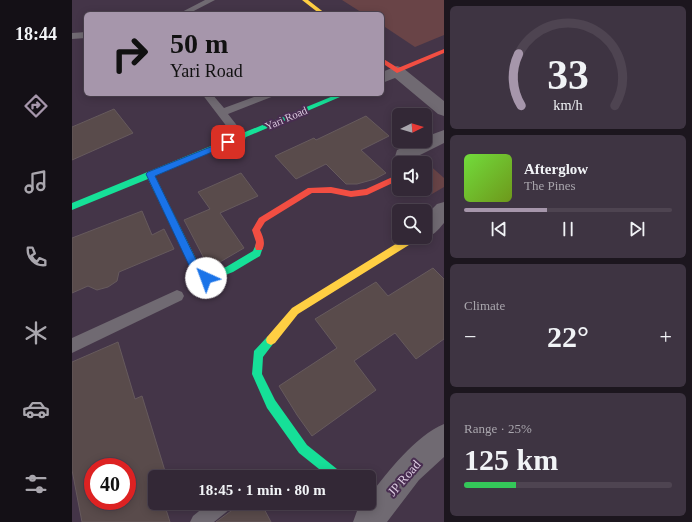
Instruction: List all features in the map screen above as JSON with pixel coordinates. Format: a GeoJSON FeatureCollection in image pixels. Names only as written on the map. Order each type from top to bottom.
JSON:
{"type":"FeatureCollection","features":[{"type":"Feature","properties":{"kind":"street"},"geometry":{"type":"LineString","coordinates":[[305,0],[320,12]]}},
{"type":"Feature","properties":{"kind":"street"},"geometry":{"type":"LineString","coordinates":[[389,74],[444,51]]}},
{"type":"Feature","properties":{"kind":"street"},"geometry":{"type":"LineString","coordinates":[[384,64],[389,74],[444,110]]}},
{"type":"Feature","properties":{"kind":"street","name":"Yari Road"},"geometry":{"type":"LineString","coordinates":[[72,207],[339,96]]}},
{"type":"Feature","properties":{"kind":"street"},"geometry":{"type":"LineString","coordinates":[[404,156],[444,136]]}},
{"type":"Feature","properties":{"kind":"street"},"geometry":{"type":"LineString","coordinates":[[150,174],[199,275],[206,278],[217,276],[257,253],[260,242],[256,230],[262,220],[311,190],[331,190],[351,194],[367,192],[392,180]]}},
{"type":"Feature","properties":{"kind":"street"},"geometry":{"type":"LineString","coordinates":[[432,222],[444,210]]}},
{"type":"Feature","properties":{"kind":"street"},"geometry":{"type":"LineString","coordinates":[[329,470],[303,449],[271,404],[257,374],[258,355],[295,311],[403,244]]}},
{"type":"Feature","properties":{"kind":"street","name":"JP Road"},"geometry":{"type":"LineString","coordinates":[[372,511],[409,470],[444,438]]}},
{"type":"Feature","properties":{"kind":"lane"},"geometry":{"type":"LineString","coordinates":[[186,12],[211,0]]}},
{"type":"Feature","properties":{"kind":"lane"},"geometry":{"type":"LineString","coordinates":[[72,36],[84,35]]}},
{"type":"Feature","properties":{"kind":"lane"},"geometry":{"type":"LineString","coordinates":[[208,96],[223,112],[242,137]]}},
{"type":"Feature","properties":{"kind":"lane"},"geometry":{"type":"LineString","coordinates":[[223,112],[266,96]]}},
{"type":"Feature","properties":{"kind":"lane"},"geometry":{"type":"LineString","coordinates":[[72,346],[177,296]]}},
{"type":"Feature","properties":{"kind":"lane"},"geometry":{"type":"LineString","coordinates":[[198,522],[214,510]]}},
{"type":"Feature","properties":{"kind":"shaded area"},"geometry":{"type":"Polygon","coordinates":[[[342,0],[444,0],[444,35],[415,47],[384,26],[384,12],[361,12],[342,0]]]}},
{"type":"Feature","properties":{"kind":"shaded area"},"geometry":{"type":"Polygon","coordinates":[[[432,167],[444,178],[444,187],[432,194],[432,167]]]}},
{"type":"Feature","properties":{"kind":"building"},"geometry":{"type":"Polygon","coordinates":[[[114,109],[133,133],[72,160],[72,127],[114,109]]]}},
{"type":"Feature","properties":{"kind":"building"},"geometry":{"type":"Polygon","coordinates":[[[366,116],[389,136],[361,150],[386,173],[375,179],[357,184],[346,184],[326,164],[296,179],[275,156],[314,138],[316,140],[366,116]]]}},
{"type":"Feature","properties":{"kind":"building"},"geometry":{"type":"Polygon","coordinates":[[[241,173],[258,196],[220,213],[244,248],[220,262],[207,264],[184,220],[210,209],[198,192],[241,173]]]}},
{"type":"Feature","properties":{"kind":"building"},"geometry":{"type":"Polygon","coordinates":[[[142,211],[152,235],[164,229],[174,249],[119,272],[117,281],[108,287],[97,290],[88,286],[72,293],[72,238],[142,211]]]}},
{"type":"Feature","properties":{"kind":"building"},"geometry":{"type":"Polygon","coordinates":[[[433,268],[444,279],[444,339],[416,359],[395,333],[354,361],[376,390],[312,436],[279,386],[337,348],[315,319],[376,282],[388,296],[433,268]]]}},
{"type":"Feature","properties":{"kind":"building"},"geometry":{"type":"Polygon","coordinates":[[[118,342],[135,399],[142,396],[165,470],[148,470],[148,510],[166,510],[170,522],[82,522],[72,470],[72,362],[118,342]]]}},
{"type":"Feature","properties":{"kind":"building"},"geometry":{"type":"Polygon","coordinates":[[[232,510],[265,510],[271,522],[216,522],[232,510]]]}},
{"type":"Feature","properties":{"kind":"traffic: fast"},"geometry":{"type":"LineString","coordinates":[[72,207],[339,96]]}},
{"type":"Feature","properties":{"kind":"traffic: fast"},"geometry":{"type":"LineString","coordinates":[[150,174],[199,275],[215,275],[230,270],[257,253],[259,247]]}},
{"type":"Feature","properties":{"kind":"traffic: fast"},"geometry":{"type":"LineString","coordinates":[[271,340],[258,355],[257,374],[271,404],[303,449],[329,470]]}},
{"type":"Feature","properties":{"kind":"traffic: slow"},"geometry":{"type":"LineString","coordinates":[[305,0],[320,12]]}},
{"type":"Feature","properties":{"kind":"traffic: slow"},"geometry":{"type":"LineString","coordinates":[[271,340],[295,311],[403,244]]}},
{"type":"Feature","properties":{"kind":"traffic: jam"},"geometry":{"type":"LineString","coordinates":[[384,61],[397,71],[444,51]]}},
{"type":"Feature","properties":{"kind":"traffic: jam"},"geometry":{"type":"LineString","coordinates":[[259,247],[260,242],[256,230],[262,220],[311,190],[331,190],[351,194],[367,192],[392,180]]}},
{"type":"Feature","properties":{"kind":"route"},"geometry":{"type":"LineString","coordinates":[[206,278],[199,275],[150,174],[228,142]]}}]}
